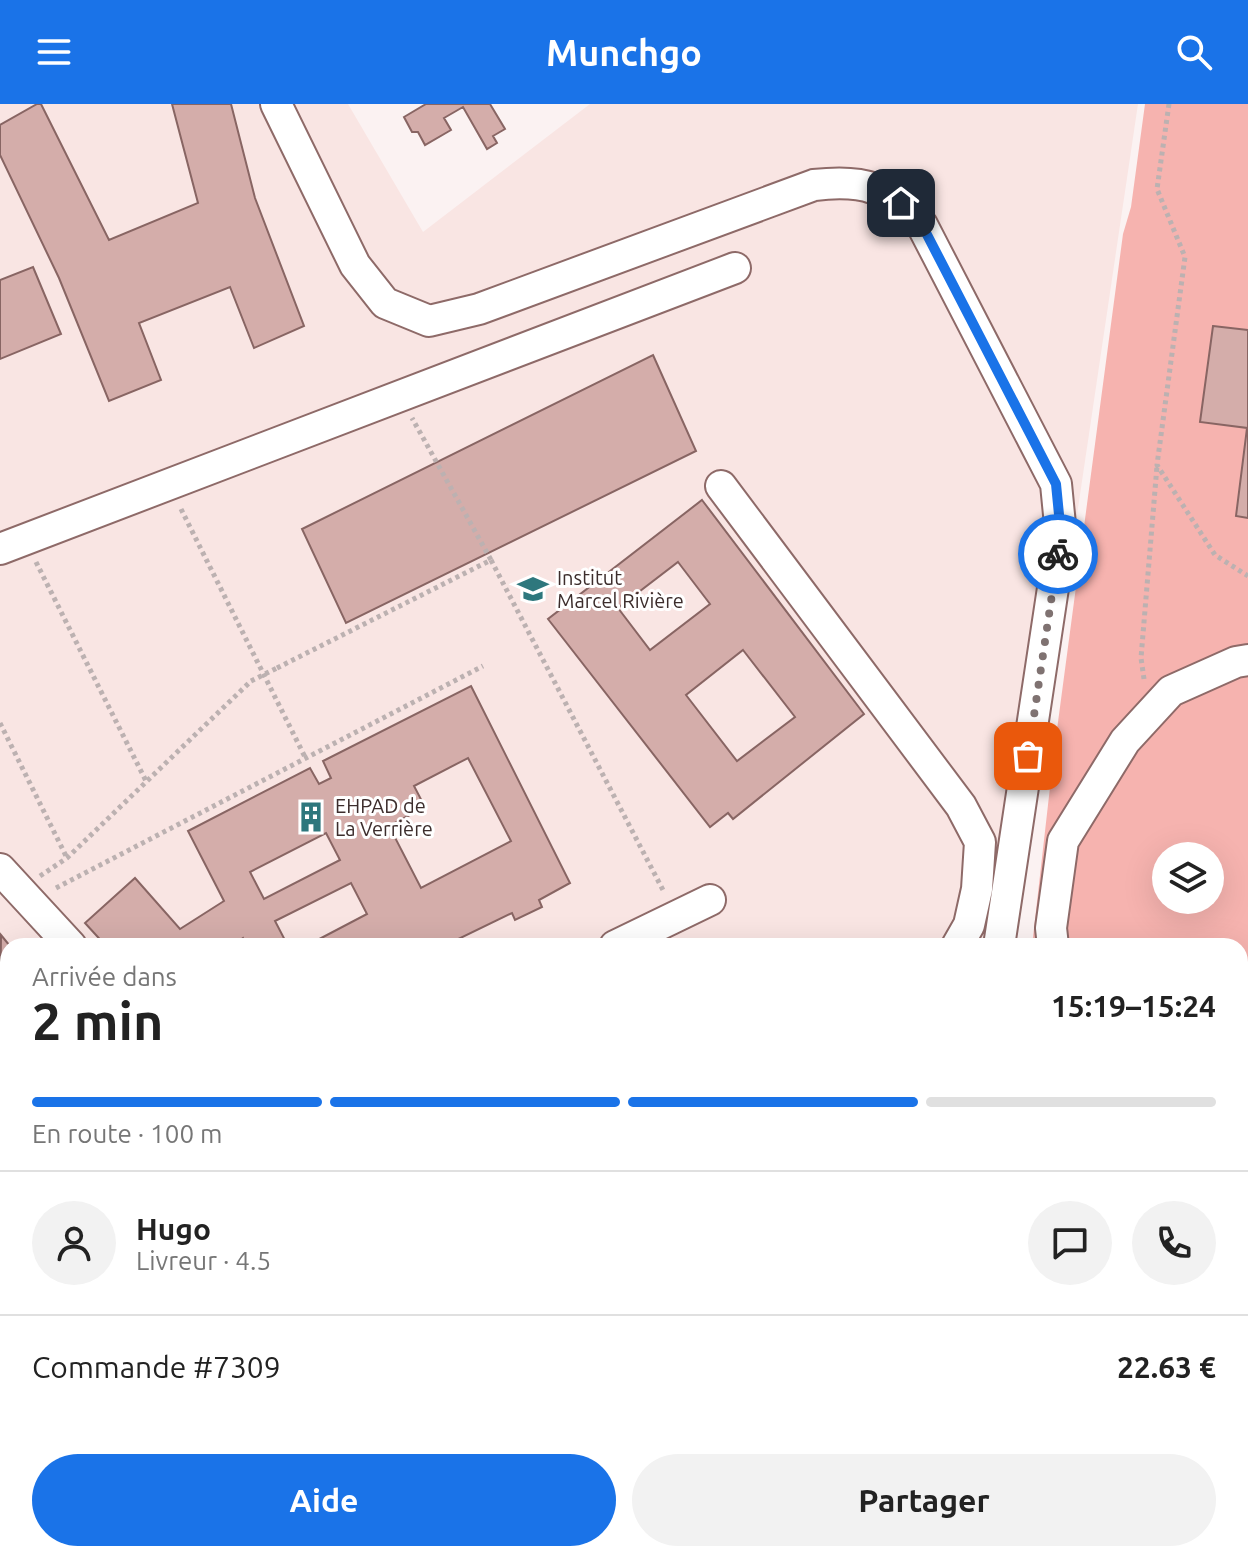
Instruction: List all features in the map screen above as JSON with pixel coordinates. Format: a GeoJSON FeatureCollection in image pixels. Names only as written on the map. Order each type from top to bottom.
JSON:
{"type":"FeatureCollection","features":[{"type":"Feature","properties":{"kind":"street"},"geometry":{"type":"LineString","coordinates":[[276,104],[355,265],[385,303],[429,321],[479,309],[814,185],[845,182],[874,188],[901,203],[922,225],[1056,484],[1061,535],[1000,938]]}},
{"type":"Feature","properties":{"kind":"street"},"geometry":{"type":"LineString","coordinates":[[12,544],[735,268]]}},
{"type":"Feature","properties":{"kind":"street"},"geometry":{"type":"LineString","coordinates":[[721,486],[961,806],[980,842],[977,889],[969,925],[962,938]]}},
{"type":"Feature","properties":{"kind":"street"},"geometry":{"type":"LineString","coordinates":[[1052,938],[1063,841],[1125,741],[1171,691],[1236,662],[1248,660]]}},
{"type":"Feature","properties":{"kind":"street"},"geometry":{"type":"LineString","coordinates":[[16,887],[64,938]]}},
{"type":"Feature","properties":{"kind":"street"},"geometry":{"type":"LineString","coordinates":[[640,938],[665,930],[710,900]]}},
{"type":"Feature","properties":{"kind":"path"},"geometry":{"type":"LineString","coordinates":[[1141,658],[1157,465],[1185,257],[1157,189],[1169,104]]}},
{"type":"Feature","properties":{"kind":"path"},"geometry":{"type":"LineString","coordinates":[[400,396],[491,560],[665,930]]}},
{"type":"Feature","properties":{"kind":"path"},"geometry":{"type":"LineString","coordinates":[[1157,465],[1215,555],[1248,576]]}},
{"type":"Feature","properties":{"kind":"path"},"geometry":{"type":"LineString","coordinates":[[169,485],[306,759]]}},
{"type":"Feature","properties":{"kind":"path"},"geometry":{"type":"LineString","coordinates":[[12,544],[147,783]]}},
{"type":"Feature","properties":{"kind":"path"},"geometry":{"type":"LineString","coordinates":[[16,887],[67,858],[251,681],[491,560]]}},
{"type":"Feature","properties":{"kind":"path"},"geometry":{"type":"LineString","coordinates":[[16,887],[306,759],[483,666]]}},
{"type":"Feature","properties":{"kind":"path"},"geometry":{"type":"LineString","coordinates":[[0,723],[67,858]]}},
{"type":"Feature","properties":{"kind":"shaded area","name":"Institut Marcel Rivière"},"geometry":{"type":"Polygon","coordinates":[[[0,104],[348,104],[423,232],[590,104],[1138,104],[1014,938],[0,938],[0,104]]]}},
{"type":"Feature","properties":{"kind":"shaded area"},"geometry":{"type":"Polygon","coordinates":[[[1145,104],[1248,104],[1248,938],[1033,938],[1054,752],[1123,234],[1131,207],[1145,104]]]}},
{"type":"Feature","properties":{"kind":"building"},"geometry":{"type":"Polygon","coordinates":[[[41,104],[109,240],[198,203],[172,104],[231,104],[255,198],[304,326],[254,348],[230,287],[139,323],[161,380],[109,401],[59,278],[0,155],[0,125],[41,104]]]}},
{"type":"Feature","properties":{"kind":"building"},"geometry":{"type":"Polygon","coordinates":[[[426,104],[490,104],[505,129],[493,136],[497,143],[487,149],[463,107],[444,118],[451,130],[425,145],[418,132],[412,132],[404,117],[426,104]]]}},
{"type":"Feature","properties":{"kind":"building"},"geometry":{"type":"Polygon","coordinates":[[[33,267],[61,334],[0,359],[0,280],[33,267]]]}},
{"type":"Feature","properties":{"kind":"building"},"geometry":{"type":"Polygon","coordinates":[[[1213,326],[1248,330],[1248,518],[1236,516],[1247,428],[1200,422],[1213,326]]]}},
{"type":"Feature","properties":{"kind":"building"},"geometry":{"type":"Polygon","coordinates":[[[653,355],[696,451],[346,623],[302,529],[653,355]]]}},
{"type":"Feature","properties":{"kind":"building"},"geometry":{"type":"Polygon","coordinates":[[[702,500],[864,714],[733,819],[728,813],[710,827],[548,619],[702,500]],[[678,562],[618,608],[650,650],[710,604],[678,562]],[[743,650],[686,695],[737,761],[795,717],[743,650]]]}},
{"type":"Feature","properties":{"kind":"building","name":"EHPAD de La Verrière"},"geometry":{"type":"Polygon","coordinates":[[[471,686],[570,883],[539,900],[542,907],[515,920],[512,913],[460,938],[321,938],[367,914],[351,883],[275,921],[284,938],[99,938],[85,923],[135,878],[180,929],[224,901],[188,831],[310,768],[319,784],[331,778],[323,761],[471,686]],[[468,758],[414,786],[425,807],[389,826],[421,888],[511,841],[468,758]],[[326,833],[250,872],[264,899],[340,860],[326,833]]]}},
{"type":"Feature","properties":{"kind":"way so far"},"geometry":{"type":"LineString","coordinates":[[1028,756],[1058,554]]}},
{"type":"Feature","properties":{"kind":"place","name":"Institut Marcel Rivière"},"geometry":{"type":"Point","coordinates":[533,589]}},
{"type":"Feature","properties":{"kind":"place","name":"EHPAD de La Verrière"},"geometry":{"type":"Point","coordinates":[311,817]}},
{"type":"Feature","properties":{"kind":"route"},"geometry":{"type":"LineString","coordinates":[[901,203],[922,225],[1056,484],[1061,535],[1058,554]]}}]}
